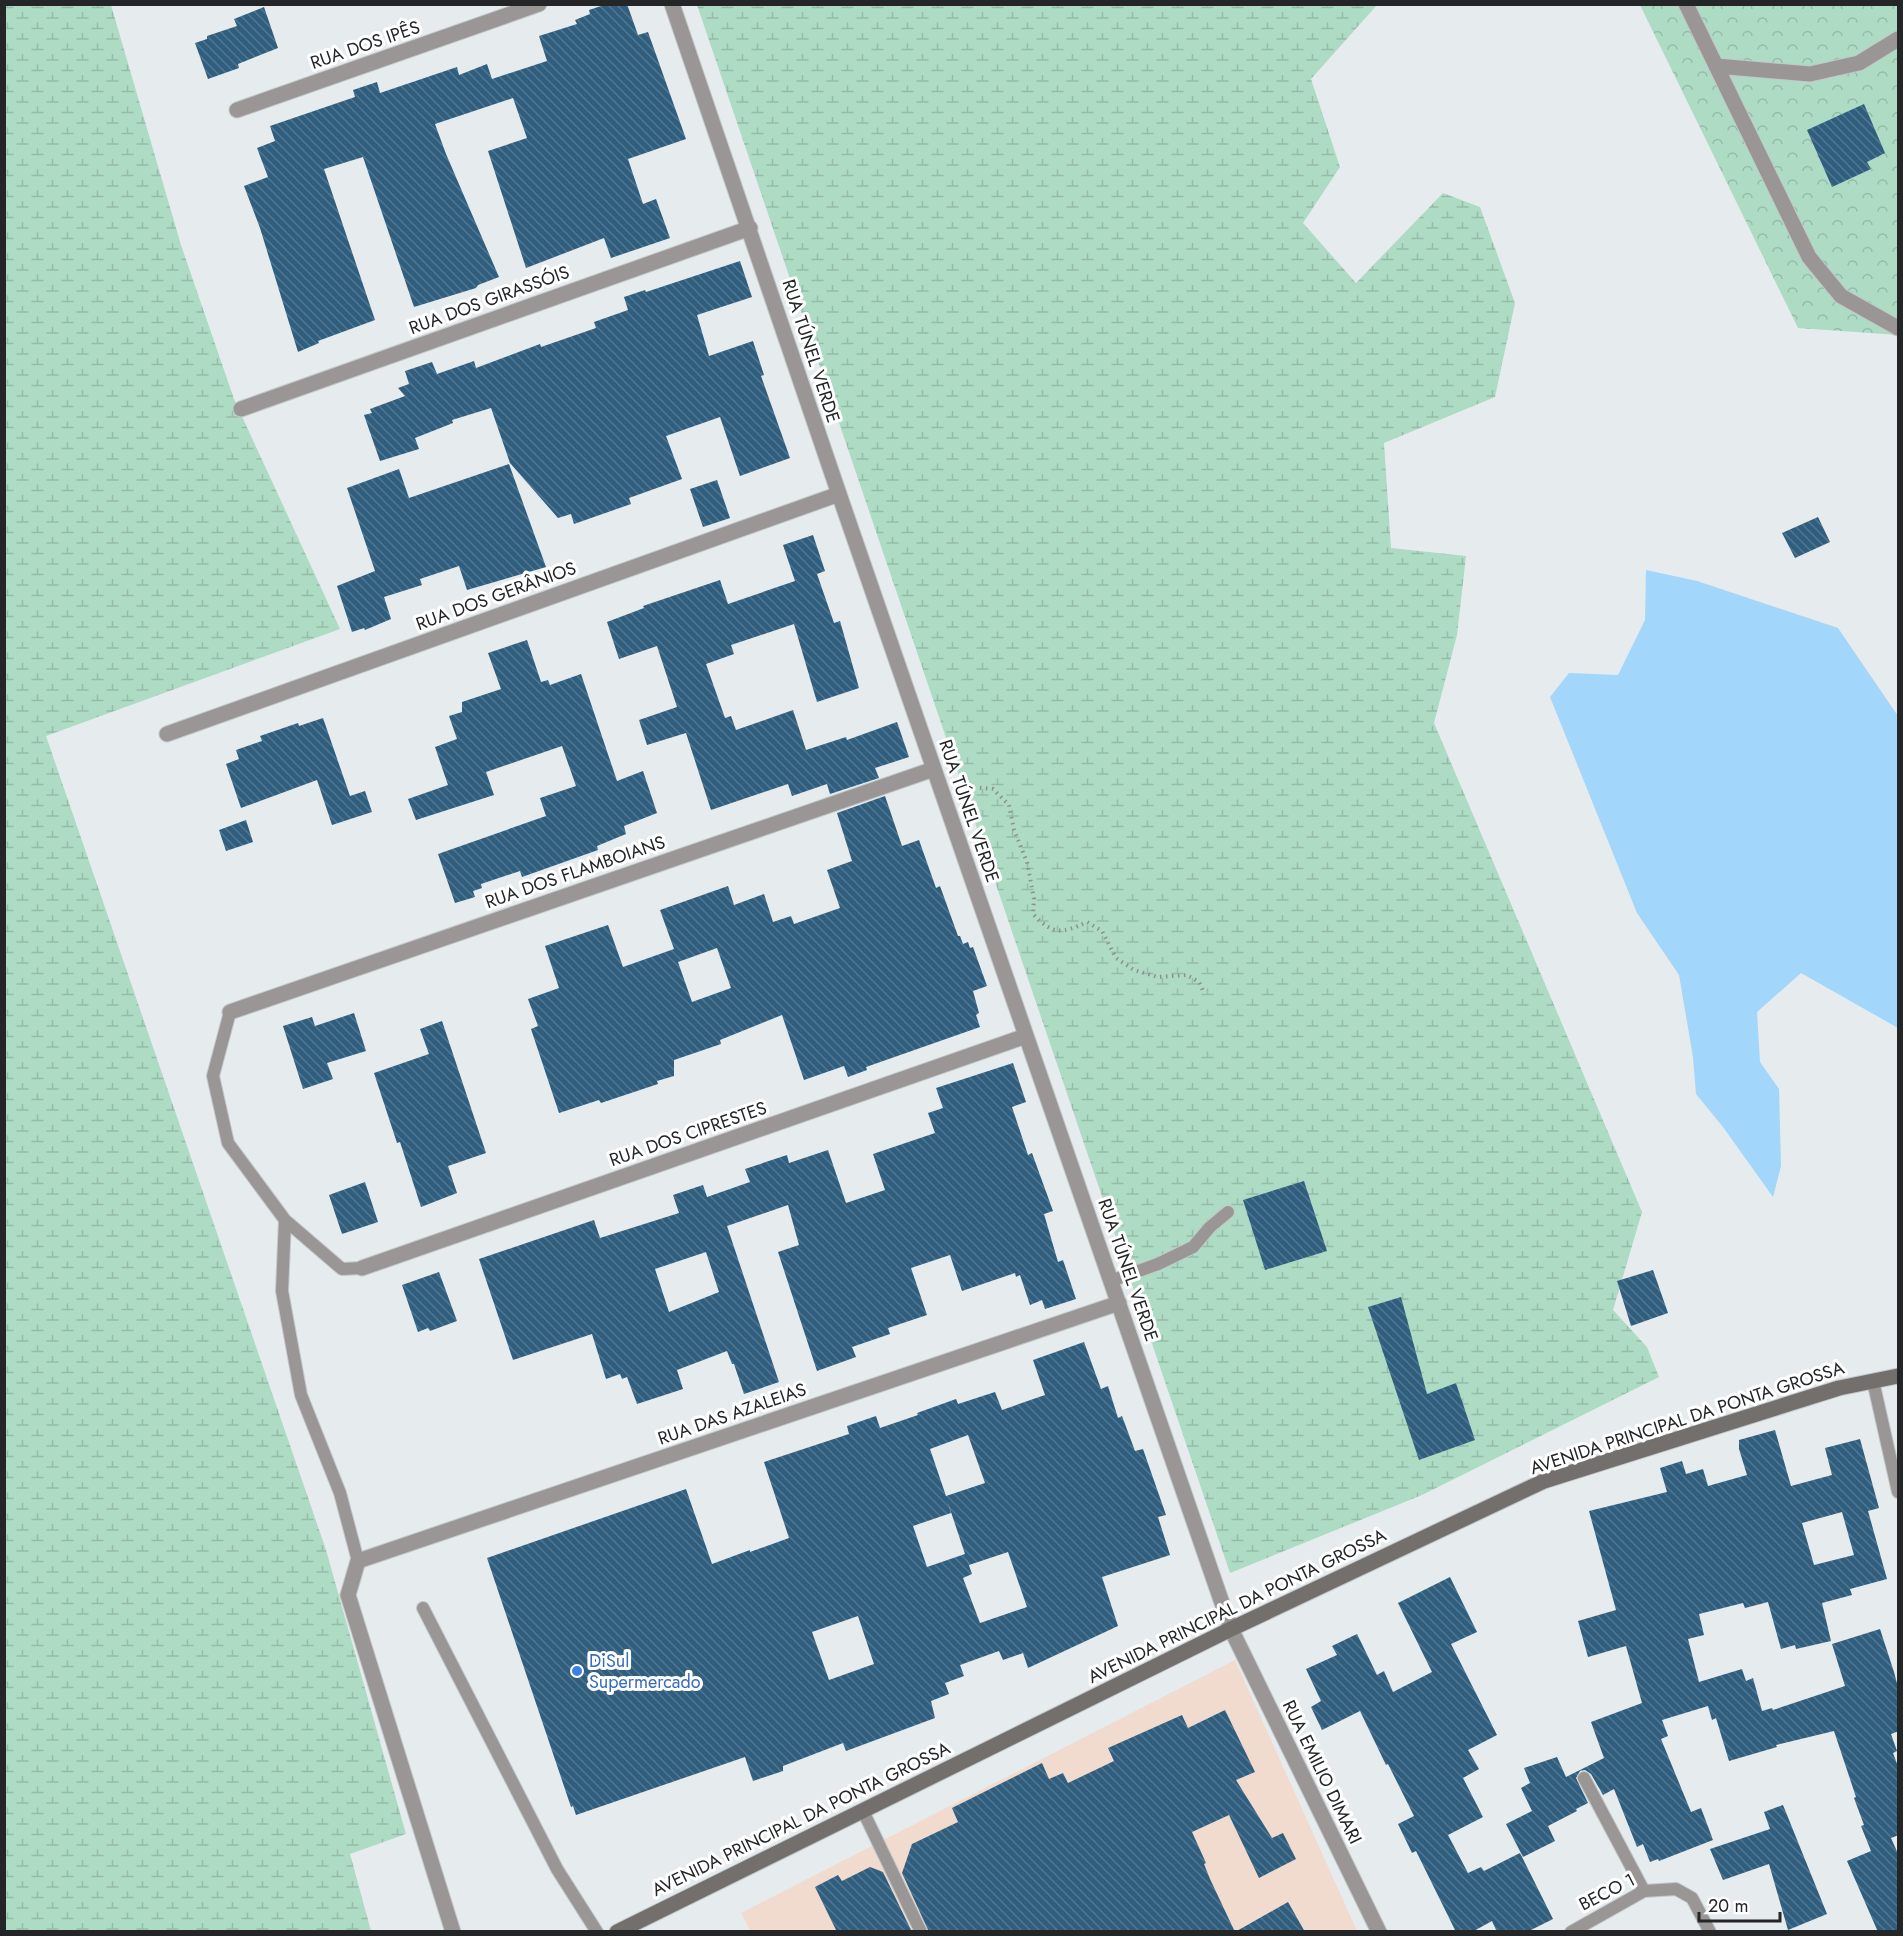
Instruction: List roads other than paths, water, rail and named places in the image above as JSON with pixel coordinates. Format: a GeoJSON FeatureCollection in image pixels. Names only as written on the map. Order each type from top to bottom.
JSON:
{"type":"FeatureCollection","features":[{"type":"Feature","properties":{"kind":"main road","name":"AVENIDA PRINCIPAL DA PONTA GROSSA"},"geometry":{"type":"LineString","coordinates":[[617,1932],[1231,1629],[1544,1481],[1839,1388],[1899,1376]]}},
{"type":"Feature","properties":{"kind":"street","name":"RUA DOS IPÊS"},"geometry":{"type":"LineString","coordinates":[[237,110],[539,4]]}},
{"type":"Feature","properties":{"kind":"street","name":"RUA TÚNEL VERDE"},"geometry":{"type":"LineString","coordinates":[[672,4],[1231,1629]]}},
{"type":"Feature","properties":{"kind":"street"},"geometry":{"type":"LineString","coordinates":[[1686,4],[1809,257],[1841,296],[1899,328]]}},
{"type":"Feature","properties":{"kind":"street"},"geometry":{"type":"LineString","coordinates":[[1716,66],[1810,74],[1859,63],[1899,39]]}},
{"type":"Feature","properties":{"kind":"street","name":"RUA DOS GIRASSÓIS"},"geometry":{"type":"LineString","coordinates":[[241,409],[750,228]]}},
{"type":"Feature","properties":{"kind":"street","name":"RUA DOS GERÂNIOS"},"geometry":{"type":"LineString","coordinates":[[167,734],[839,494]]}},
{"type":"Feature","properties":{"kind":"street","name":"RUA DOS FLAMBOIANS"},"geometry":{"type":"LineString","coordinates":[[230,1012],[934,769]]}},
{"type":"Feature","properties":{"kind":"street","name":"RUA DOS CIPRESTES"},"geometry":{"type":"LineString","coordinates":[[362,1269],[1026,1036]]}},
{"type":"Feature","properties":{"kind":"street","name":"RUA DAS AZALEIAS"},"geometry":{"type":"LineString","coordinates":[[358,1561],[1119,1303]]}},
{"type":"Feature","properties":{"kind":"street"},"geometry":{"type":"LineString","coordinates":[[358,1561],[348,1595],[453,1932]]}},
{"type":"Feature","properties":{"kind":"street","name":"RUA EMILIO DIMARI"},"geometry":{"type":"LineString","coordinates":[[1231,1629],[1379,1932]]}},
{"type":"Feature","properties":{"kind":"lane"},"geometry":{"type":"LineString","coordinates":[[230,1012],[213,1076],[228,1143],[285,1220],[342,1269],[362,1269]]}},
{"type":"Feature","properties":{"kind":"lane"},"geometry":{"type":"LineString","coordinates":[[1111,1281],[1158,1264],[1193,1246],[1228,1212]]}},
{"type":"Feature","properties":{"kind":"lane"},"geometry":{"type":"LineString","coordinates":[[285,1220],[282,1291],[301,1395],[340,1493],[358,1561]]}},
{"type":"Feature","properties":{"kind":"lane"},"geometry":{"type":"LineString","coordinates":[[1873,1381],[1899,1492]]}},
{"type":"Feature","properties":{"kind":"lane"},"geometry":{"type":"LineString","coordinates":[[423,1608],[557,1869],[597,1932]]}},
{"type":"Feature","properties":{"kind":"lane"},"geometry":{"type":"LineString","coordinates":[[1584,1778],[1644,1891]]}},
{"type":"Feature","properties":{"kind":"lane"},"geometry":{"type":"LineString","coordinates":[[863,1811],[921,1932]]}},
{"type":"Feature","properties":{"kind":"lane","name":"BECO 1"},"geometry":{"type":"LineString","coordinates":[[1571,1932],[1644,1891],[1676,1889],[1692,1898],[1710,1932]]}},
{"type":"Feature","properties":{"kind":"water"},"geometry":{"type":"Polygon","coordinates":[[[1646,570],[1697,581],[1838,628],[1898,716],[1898,1028],[1801,973],[1757,1012],[1760,1062],[1779,1089],[1781,1166],[1773,1197],[1723,1127],[1696,1094],[1693,1057],[1679,975],[1637,913],[1550,697],[1569,673],[1618,675],[1645,620],[1646,570]]]}},
{"type":"Feature","properties":{"kind":"place","name":"DiSul Supermercado"},"geometry":{"type":"Point","coordinates":[577,1671]}}]}
